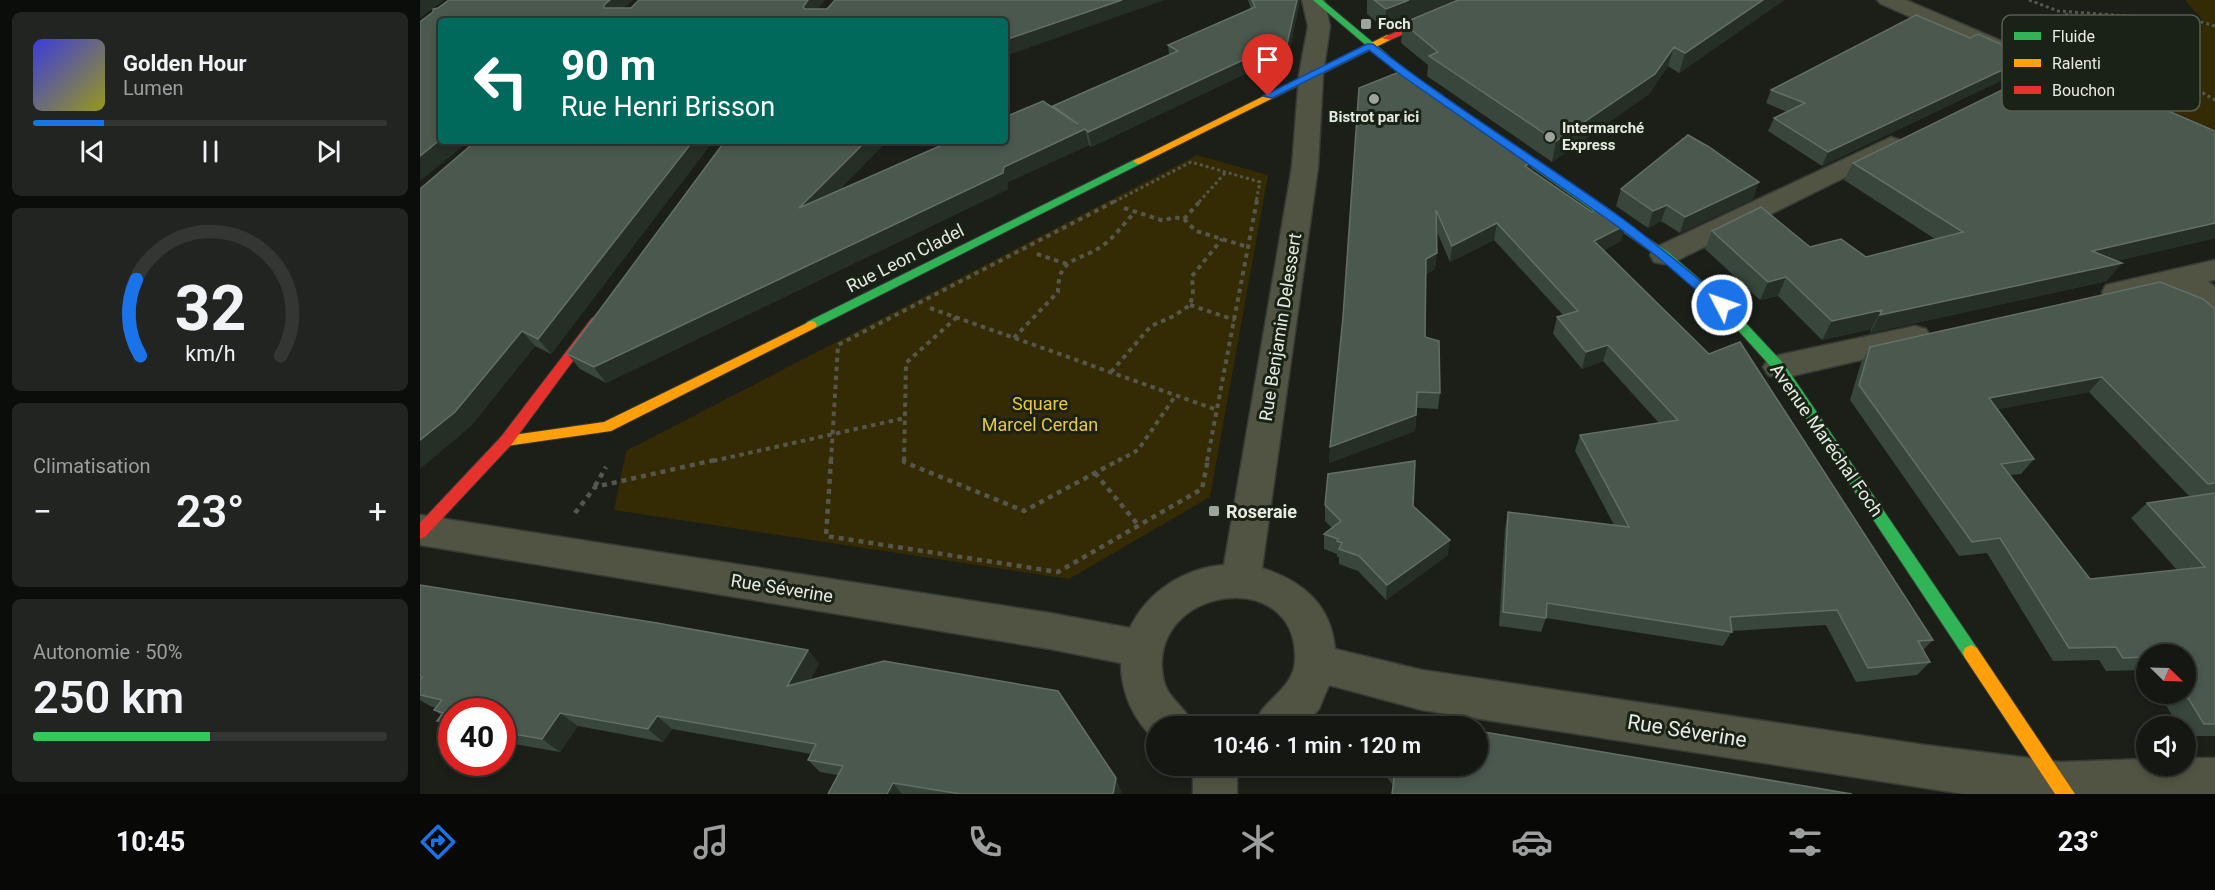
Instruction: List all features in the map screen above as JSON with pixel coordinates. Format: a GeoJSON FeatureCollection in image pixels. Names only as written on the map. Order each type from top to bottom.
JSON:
{"type":"FeatureCollection","features":[{"type":"Feature","properties":{"kind":"street"},"geometry":{"type":"LineString","coordinates":[[1311,75],[1319,26],[1312,0]]}},
{"type":"Feature","properties":{"kind":"street"},"geometry":{"type":"LineString","coordinates":[[1317,0],[1404,73],[1451,106]]}},
{"type":"Feature","properties":{"kind":"street","name":"Rue Leon Cladel"},"geometry":{"type":"LineString","coordinates":[[506,441],[606,427],[1370,46],[1478,0]]}},
{"type":"Feature","properties":{"kind":"street"},"geometry":{"type":"LineString","coordinates":[[1888,0],[2002,49]]}},
{"type":"Feature","properties":{"kind":"street","name":"Rue Benjamin Delessert"},"geometry":{"type":"LineString","coordinates":[[1240,579],[1305,168],[1311,75]]}},
{"type":"Feature","properties":{"kind":"street","name":"Avenue Maréchal Foch"},"geometry":{"type":"LineString","coordinates":[[1481,126],[1664,255],[1722,305],[1779,367],[2063,789]]}},
{"type":"Feature","properties":{"kind":"street"},"geometry":{"type":"LineString","coordinates":[[1664,255],[1916,133]]}},
{"type":"Feature","properties":{"kind":"street"},"geometry":{"type":"LineString","coordinates":[[2091,298],[2215,270]]}},
{"type":"Feature","properties":{"kind":"street"},"geometry":{"type":"LineString","coordinates":[[2184,277],[2215,303]]}},
{"type":"Feature","properties":{"kind":"street"},"geometry":{"type":"LineString","coordinates":[[421,531],[506,441],[604,309]]}},
{"type":"Feature","properties":{"kind":"street"},"geometry":{"type":"LineString","coordinates":[[1779,367],[1938,332]]}},
{"type":"Feature","properties":{"kind":"street","name":"Rue Séverine"},"geometry":{"type":"LineString","coordinates":[[421,531],[1038,629],[1142,649]]}},
{"type":"Feature","properties":{"kind":"street"},"geometry":{"type":"LineString","coordinates":[[1161,716],[1148,699],[1141,674],[1142,649],[1152,625],[1168,604],[1190,590],[1214,581],[1240,579],[1266,584],[1288,597],[1305,615],[1315,637],[1317,663],[1310,688],[1295,711],[1289,716]]}},
{"type":"Feature","properties":{"kind":"street","name":"Rue Séverine"},"geometry":{"type":"LineString","coordinates":[[1317,663],[1422,690],[2063,789],[2215,780]]}},
{"type":"Feature","properties":{"kind":"street"},"geometry":{"type":"LineString","coordinates":[[1215,776],[1215,794]]}},
{"type":"Feature","properties":{"kind":"path"},"geometry":{"type":"LineString","coordinates":[[2029,0],[2070,15]]}},
{"type":"Feature","properties":{"kind":"path"},"geometry":{"type":"LineString","coordinates":[[2058,11],[2114,15]]}},
{"type":"Feature","properties":{"kind":"path"},"geometry":{"type":"LineString","coordinates":[[2200,22],[2215,26]]}},
{"type":"Feature","properties":{"kind":"path"},"geometry":{"type":"LineString","coordinates":[[2200,91],[2215,100]]}},
{"type":"Feature","properties":{"kind":"path"},"geometry":{"type":"LineString","coordinates":[[1191,162],[1260,182],[1202,489],[1059,572],[826,536],[838,345],[1110,204],[1191,162]]}},
{"type":"Feature","properties":{"kind":"path"},"geometry":{"type":"LineString","coordinates":[[1184,219],[1226,172]]}},
{"type":"Feature","properties":{"kind":"path"},"geometry":{"type":"LineString","coordinates":[[1110,204],[1164,221],[1173,218],[1184,219],[1196,231],[1248,247]]}},
{"type":"Feature","properties":{"kind":"path"},"geometry":{"type":"LineString","coordinates":[[1014,338],[1058,292],[1059,276],[1068,264],[1078,256],[1101,247],[1135,212]]}},
{"type":"Feature","properties":{"kind":"path"},"geometry":{"type":"LineString","coordinates":[[1111,372],[1150,326],[1174,316],[1190,305],[1193,294],[1192,276],[1222,239]]}},
{"type":"Feature","properties":{"kind":"path"},"geometry":{"type":"LineString","coordinates":[[1024,249],[1068,264]]}},
{"type":"Feature","properties":{"kind":"path"},"geometry":{"type":"LineString","coordinates":[[919,304],[1217,410]]}},
{"type":"Feature","properties":{"kind":"path"},"geometry":{"type":"LineString","coordinates":[[1190,305],[1235,320]]}},
{"type":"Feature","properties":{"kind":"path"},"geometry":{"type":"LineString","coordinates":[[957,317],[906,363],[904,462],[1024,511],[1138,450],[1176,395]]}},
{"type":"Feature","properties":{"kind":"path"},"geometry":{"type":"LineString","coordinates":[[547,551],[595,487],[905,418]]}},
{"type":"Feature","properties":{"kind":"path"},"geometry":{"type":"LineString","coordinates":[[1095,473],[1139,526]]}},
{"type":"Feature","properties":{"kind":"green space"},"geometry":{"type":"Polygon","coordinates":[[[2185,0],[2215,0],[2215,130],[2171,111],[2200,111],[2200,25],[2206,24],[2185,0]]]}},
{"type":"Feature","properties":{"kind":"green space","name":"Square Marcel Cerdan"},"geometry":{"type":"Polygon","coordinates":[[[1197,155],[1268,175],[1210,497],[1069,579],[614,510],[626,451],[1197,155]]]}},
{"type":"Feature","properties":{"kind":"building"},"geometry":{"type":"Polygon","coordinates":[[[449,0],[610,0],[604,8],[631,8],[639,0],[808,0],[803,7],[805,9],[827,9],[835,0],[1122,0],[1008,39],[1008,18],[438,18],[438,141],[420,156],[420,22],[433,12],[433,9],[449,0]]]}},
{"type":"Feature","properties":{"kind":"building"},"geometry":{"type":"Polygon","coordinates":[[[1252,0],[1297,0],[1283,62],[1278,64],[1271,47],[1088,132],[1085,129],[1004,167],[1003,173],[594,367],[567,354],[723,144],[863,144],[799,208],[944,144],[1008,144],[1008,116],[1043,101],[1078,124],[1053,106],[1178,51],[1168,45],[1255,7],[1252,0]]]}},
{"type":"Feature","properties":{"kind":"building"},"geometry":{"type":"Polygon","coordinates":[[[1374,0],[1409,0],[1386,9],[1374,0]]]}},
{"type":"Feature","properties":{"kind":"building"},"geometry":{"type":"Polygon","coordinates":[[[1458,0],[1763,0],[1685,53],[1674,47],[1655,74],[1556,141],[1429,56],[1438,52],[1403,23],[1458,0]]]}},
{"type":"Feature","properties":{"kind":"building"},"geometry":{"type":"Polygon","coordinates":[[[1916,15],[1970,38],[1978,34],[2002,45],[2002,70],[1828,152],[1774,118],[1805,103],[1771,90],[1916,15]]]}},
{"type":"Feature","properties":{"kind":"building"},"geometry":{"type":"Polygon","coordinates":[[[1404,70],[1533,161],[1525,166],[1592,212],[1599,207],[1626,225],[1594,241],[1709,354],[1740,342],[1933,640],[1918,641],[1930,662],[1868,668],[1837,610],[1730,617],[1732,632],[1547,603],[1546,618],[1503,612],[1508,512],[1629,527],[1580,435],[1678,420],[1608,345],[1586,352],[1557,317],[1578,311],[1497,223],[1452,246],[1436,210],[1437,253],[1426,259],[1425,337],[1439,341],[1440,393],[1417,392],[1416,415],[1330,447],[1343,317],[1359,88],[1404,70]]]}},
{"type":"Feature","properties":{"kind":"building"},"geometry":{"type":"Polygon","coordinates":[[[2002,90],[2002,111],[2169,111],[2215,131],[2215,223],[2092,251],[2122,263],[1880,315],[1882,310],[1832,321],[1786,277],[1768,282],[1712,231],[1761,207],[1810,247],[1841,239],[1866,257],[1963,232],[1853,163],[2002,90]]]}},
{"type":"Feature","properties":{"kind":"building"},"geometry":{"type":"Polygon","coordinates":[[[1688,135],[1759,182],[1685,217],[1667,205],[1653,211],[1621,189],[1688,135]]]}},
{"type":"Feature","properties":{"kind":"building"},"geometry":{"type":"Polygon","coordinates":[[[472,144],[691,144],[538,339],[522,331],[455,412],[420,440],[420,189],[472,144]]]}},
{"type":"Feature","properties":{"kind":"building"},"geometry":{"type":"Polygon","coordinates":[[[2160,282],[2203,299],[2215,309],[2215,483],[2208,484],[2102,377],[1989,398],[2034,459],[2001,464],[2090,579],[2205,567],[2147,503],[2215,493],[2215,724],[2204,724],[2192,704],[2196,704],[2196,644],[2136,644],[2136,657],[2123,658],[2116,647],[2069,648],[2000,538],[1972,542],[1859,385],[1870,347],[2160,282]]]}},
{"type":"Feature","properties":{"kind":"building"},"geometry":{"type":"Polygon","coordinates":[[[1415,461],[1413,506],[1450,540],[1387,585],[1359,556],[1339,549],[1342,543],[1337,541],[1338,539],[1324,534],[1341,521],[1325,505],[1328,474],[1415,461]]]}},
{"type":"Feature","properties":{"kind":"building"},"geometry":{"type":"Polygon","coordinates":[[[420,585],[808,650],[787,686],[884,661],[1058,691],[1116,778],[1113,794],[961,794],[893,783],[887,794],[828,794],[843,766],[808,760],[816,744],[657,716],[648,729],[560,713],[542,739],[516,734],[516,698],[438,699],[420,695],[422,677],[420,676],[420,585]]]}},
{"type":"Feature","properties":{"kind":"building"},"geometry":{"type":"Polygon","coordinates":[[[1488,733],[1852,794],[1392,794],[1394,776],[1488,776],[1488,733]]]}},
{"type":"Feature","properties":{"kind":"traffic: fast"},"geometry":{"type":"LineString","coordinates":[[1317,0],[1404,73],[1439,97]]}},
{"type":"Feature","properties":{"kind":"traffic: fast"},"geometry":{"type":"LineString","coordinates":[[1496,137],[1664,255],[1722,305],[1779,367],[1971,653]]}},
{"type":"Feature","properties":{"kind":"traffic: fast"},"geometry":{"type":"LineString","coordinates":[[811,325],[1138,161]]}},
{"type":"Feature","properties":{"kind":"traffic: slow"},"geometry":{"type":"LineString","coordinates":[[1138,161],[1387,38]]}},
{"type":"Feature","properties":{"kind":"traffic: slow"},"geometry":{"type":"LineString","coordinates":[[506,441],[606,427],[811,325]]}},
{"type":"Feature","properties":{"kind":"traffic: slow"},"geometry":{"type":"LineString","coordinates":[[1971,653],[2066,794]]}},
{"type":"Feature","properties":{"kind":"traffic: jam"},"geometry":{"type":"LineString","coordinates":[[1387,38],[1478,0]]}},
{"type":"Feature","properties":{"kind":"traffic: jam"},"geometry":{"type":"LineString","coordinates":[[420,533],[506,441],[596,321]]}},
{"type":"Feature","properties":{"kind":"place","name":"Foch"},"geometry":{"type":"Point","coordinates":[1366,24]}},
{"type":"Feature","properties":{"kind":"place","name":"Bistrot par ici"},"geometry":{"type":"Point","coordinates":[1374,99]}},
{"type":"Feature","properties":{"kind":"place","name":"Intermarché Express"},"geometry":{"type":"Point","coordinates":[1550,137]}},
{"type":"Feature","properties":{"kind":"place","name":"Roseraie"},"geometry":{"type":"Point","coordinates":[1214,511]}},
{"type":"Feature","properties":{"kind":"route"},"geometry":{"type":"LineString","coordinates":[[1268,96],[1370,46],[1404,73],[1664,255],[1722,305]]}}]}
